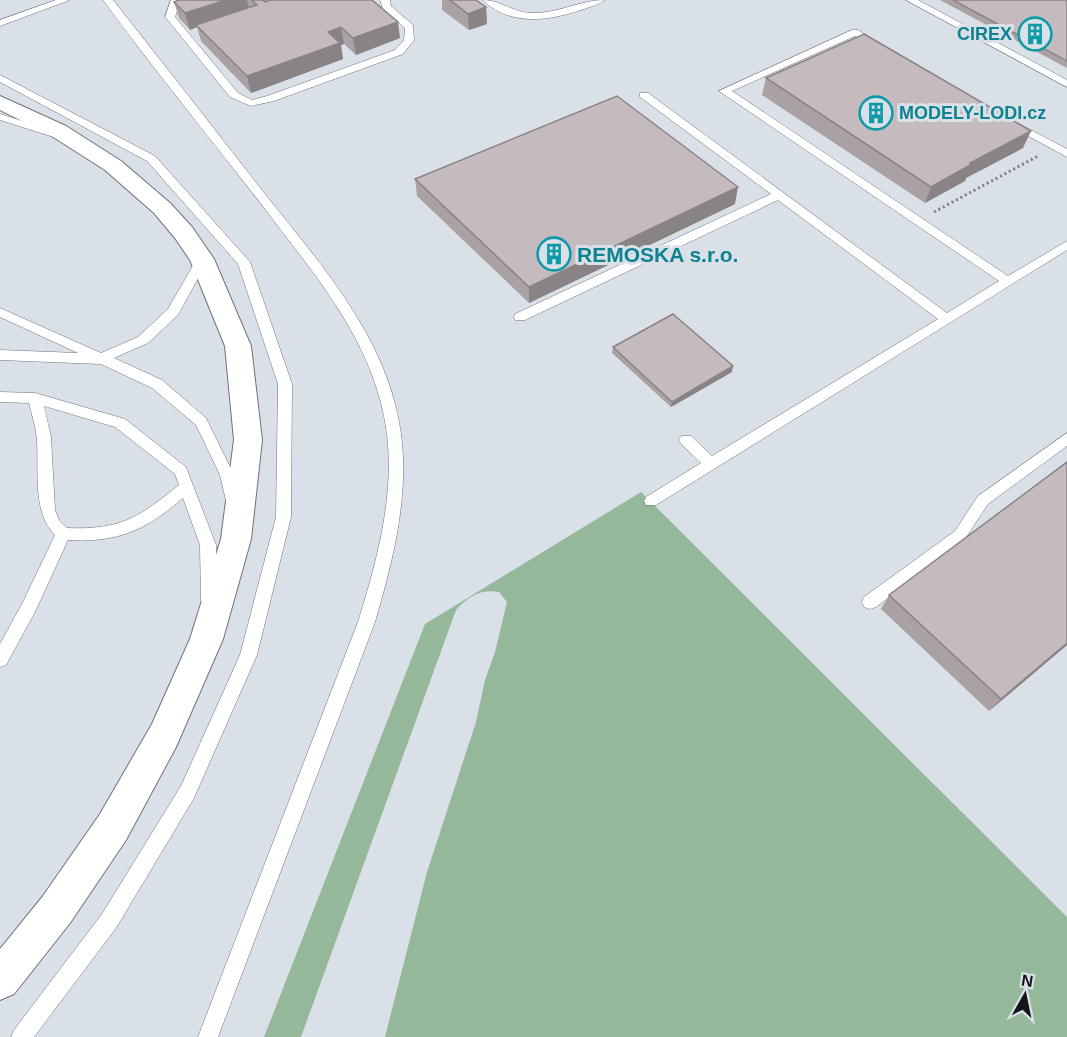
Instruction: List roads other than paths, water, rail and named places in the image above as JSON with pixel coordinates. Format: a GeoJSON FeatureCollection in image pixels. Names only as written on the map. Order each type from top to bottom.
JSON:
{"type":"FeatureCollection","features":[{"type":"Feature","properties":{"kind":"street"},"geometry":{"type":"LineString","coordinates":[[0,102],[81,143],[126,176],[169,214],[202,260],[228,313],[246,379],[249,454],[238,536],[210,633],[168,728],[108,835],[21,956],[0,980]]}},
{"type":"Feature","properties":{"kind":"lane"},"geometry":{"type":"LineString","coordinates":[[0,22],[65,0]]}},
{"type":"Feature","properties":{"kind":"lane"},"geometry":{"type":"LineString","coordinates":[[108,0],[339,298],[372,358],[393,421],[396,494],[381,580],[208,1037]]}},
{"type":"Feature","properties":{"kind":"lane"},"geometry":{"type":"LineString","coordinates":[[177,0],[170,16],[234,95],[251,103],[270,99],[399,52],[409,40],[410,27],[386,7],[385,0]]}},
{"type":"Feature","properties":{"kind":"lane"},"geometry":{"type":"LineString","coordinates":[[488,0],[500,11],[538,18],[565,13],[600,0]]}},
{"type":"Feature","properties":{"kind":"lane"},"geometry":{"type":"LineString","coordinates":[[911,0],[1067,84]]}},
{"type":"Feature","properties":{"kind":"lane"},"geometry":{"type":"LineString","coordinates":[[885,49],[855,32],[724,91],[1007,281]]}},
{"type":"Feature","properties":{"kind":"lane"},"geometry":{"type":"LineString","coordinates":[[0,78],[57,102],[107,129],[154,162],[200,201],[236,248],[264,303],[285,371],[291,449],[279,548],[255,638],[214,740],[153,855],[64,986],[21,1037]]}},
{"type":"Feature","properties":{"kind":"lane"},"geometry":{"type":"LineString","coordinates":[[644,95],[947,319]]}},
{"type":"Feature","properties":{"kind":"lane"},"geometry":{"type":"LineString","coordinates":[[0,117],[81,143]]}},
{"type":"Feature","properties":{"kind":"lane"},"geometry":{"type":"LineString","coordinates":[[1005,118],[1067,154]]}},
{"type":"Feature","properties":{"kind":"lane"},"geometry":{"type":"LineString","coordinates":[[520,317],[779,195]]}},
{"type":"Feature","properties":{"kind":"lane"},"geometry":{"type":"LineString","coordinates":[[651,501],[1067,244]]}},
{"type":"Feature","properties":{"kind":"lane"},"geometry":{"type":"LineString","coordinates":[[0,356],[100,359],[143,340],[173,312],[202,260]]}},
{"type":"Feature","properties":{"kind":"lane"},"geometry":{"type":"LineString","coordinates":[[0,312],[157,384],[201,422],[227,475],[238,536]]}},
{"type":"Feature","properties":{"kind":"lane"},"geometry":{"type":"LineString","coordinates":[[0,397],[35,398],[120,423],[180,471],[208,545],[210,633]]}},
{"type":"Feature","properties":{"kind":"lane"},"geometry":{"type":"LineString","coordinates":[[35,398],[44,437],[48,510],[52,523],[63,534],[90,536],[119,532],[148,519],[186,487]]}},
{"type":"Feature","properties":{"kind":"lane"},"geometry":{"type":"LineString","coordinates":[[870,602],[960,535],[983,500],[1067,438]]}},
{"type":"Feature","properties":{"kind":"lane"},"geometry":{"type":"LineString","coordinates":[[686,440],[711,464]]}},
{"type":"Feature","properties":{"kind":"lane"},"geometry":{"type":"LineString","coordinates":[[0,660],[29,607],[63,534]]}},
{"type":"Feature","properties":{"kind":"place","name":"CIREX"},"geometry":{"type":"Point","coordinates":[1035,34]}},
{"type":"Feature","properties":{"kind":"place","name":"MODELY-LODI.cz"},"geometry":{"type":"Point","coordinates":[876,113]}},
{"type":"Feature","properties":{"kind":"place","name":"REMOSKA s.r.o."},"geometry":{"type":"Point","coordinates":[554,254]}}]}
